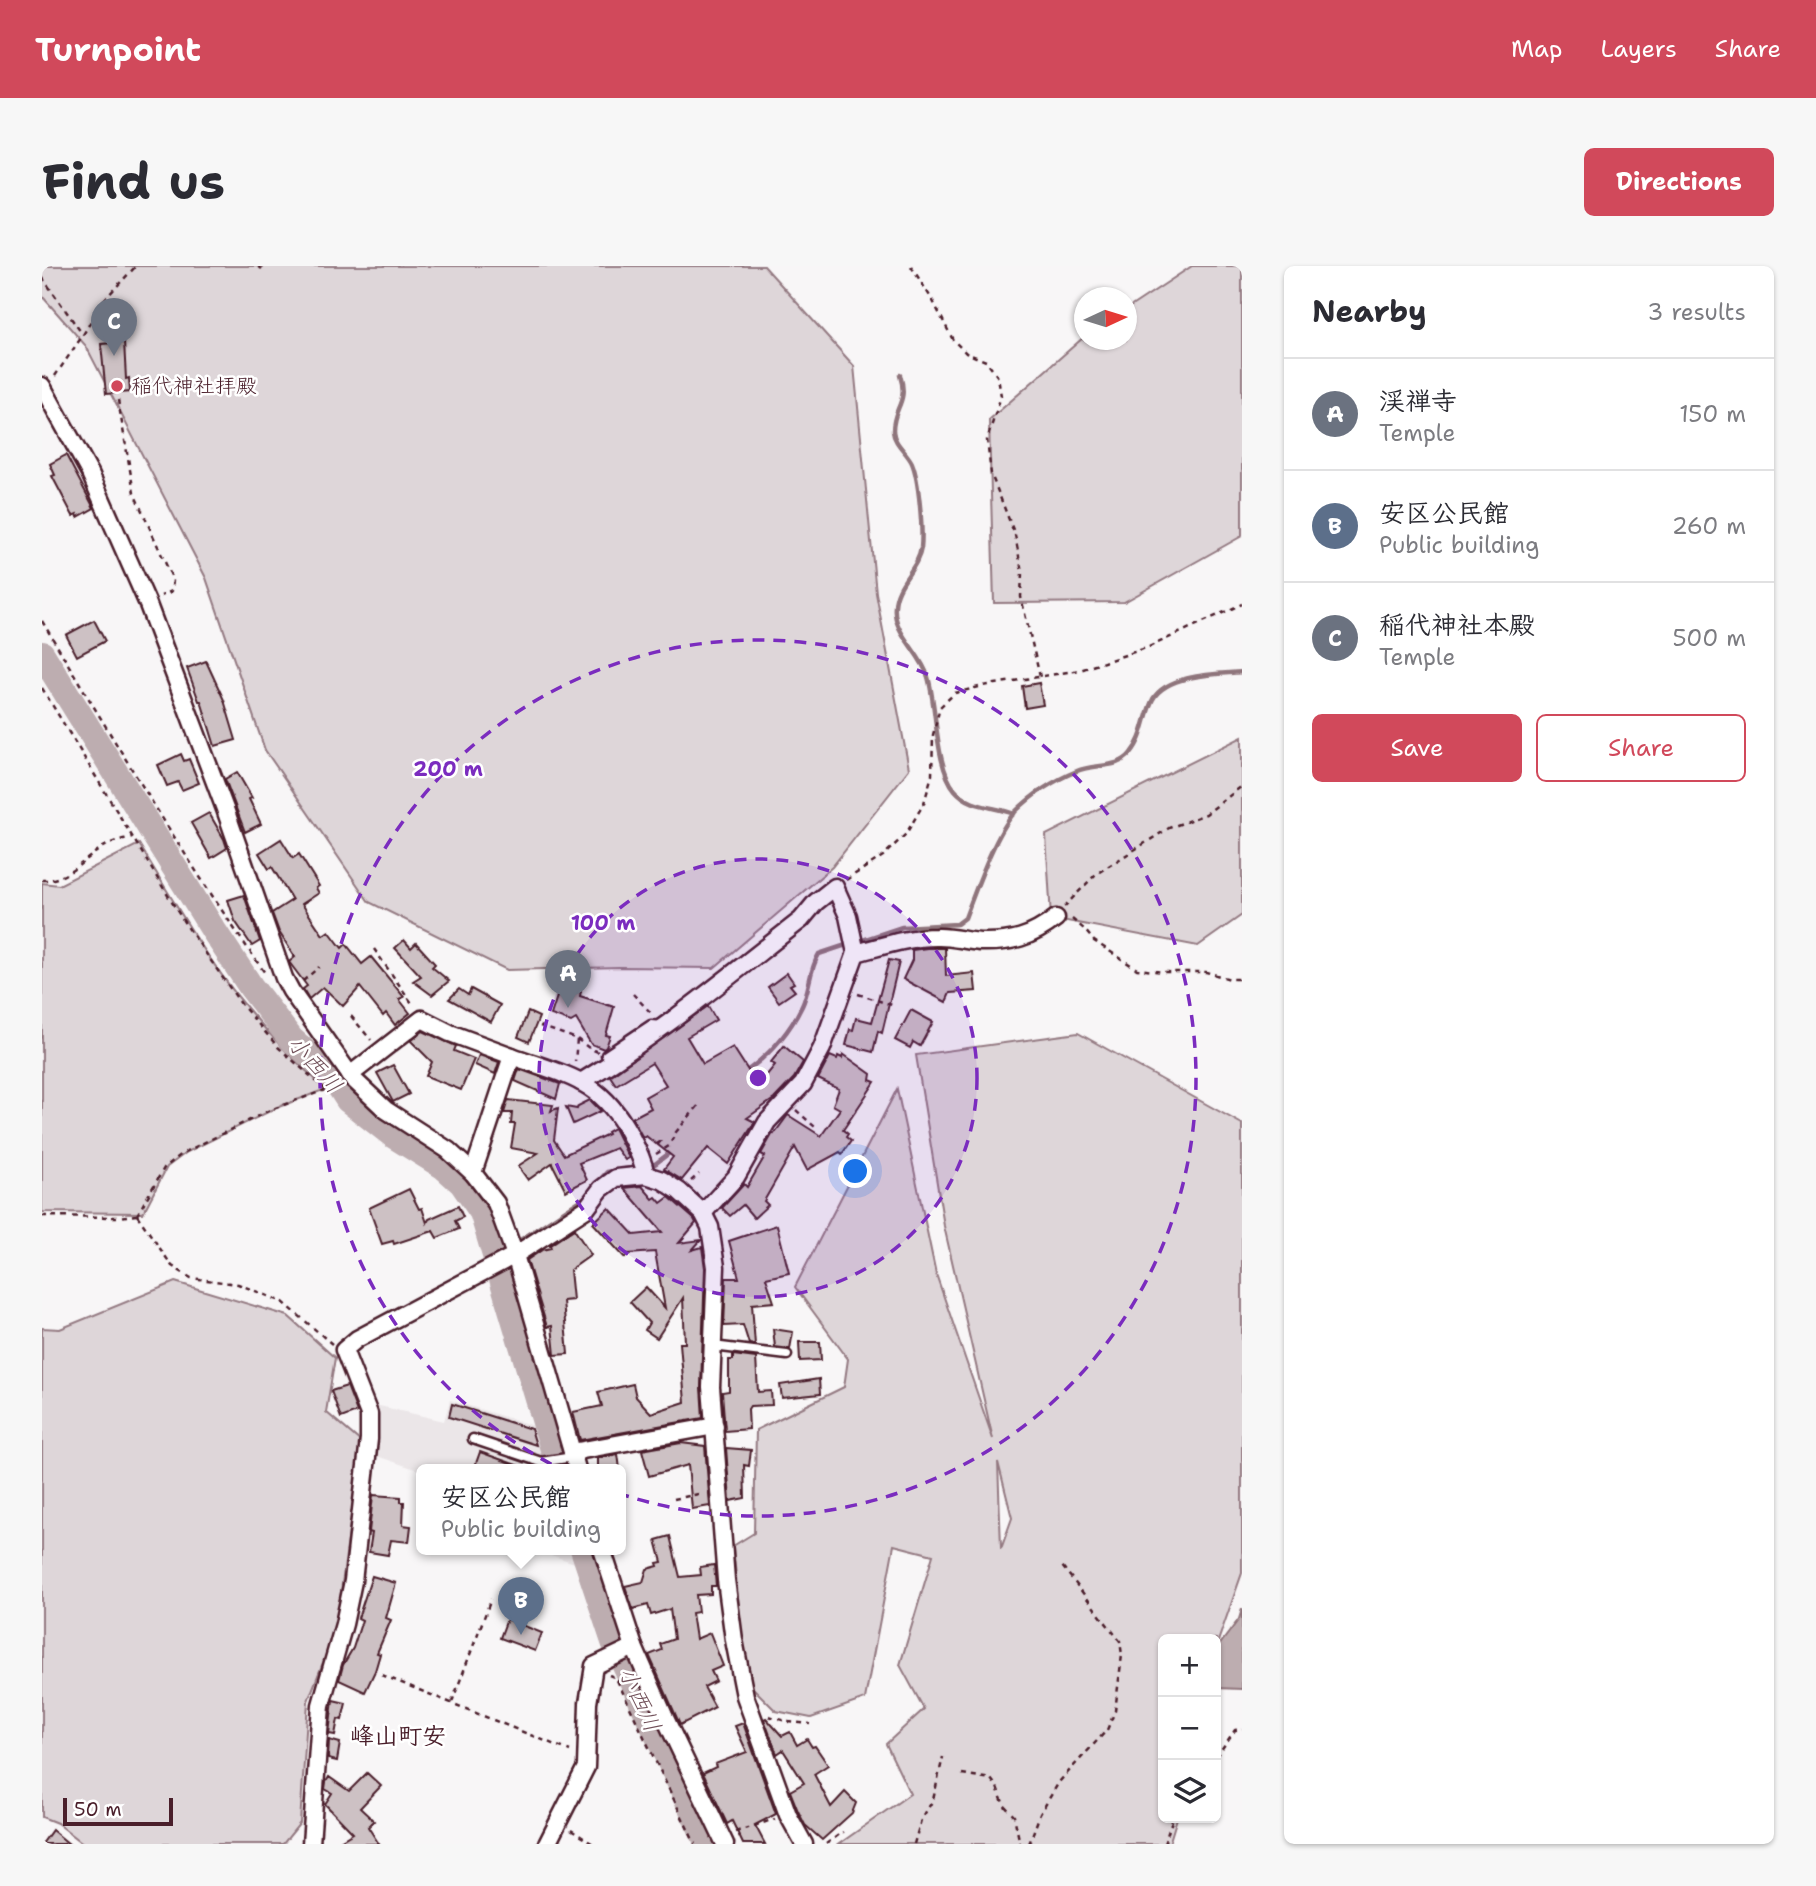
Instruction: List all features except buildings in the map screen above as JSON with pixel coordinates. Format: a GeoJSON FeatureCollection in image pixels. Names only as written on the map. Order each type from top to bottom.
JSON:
{"type":"FeatureCollection","features":[{"type":"Feature","properties":{"kind":"street"},"geometry":{"type":"LineString","coordinates":[[44,388],[90,473],[147,603],[288,984],[352,1077],[386,1110],[448,1150],[473,1173],[496,1202],[515,1255],[574,1459],[715,1426]]}},
{"type":"Feature","properties":{"kind":"street"},"geometry":{"type":"LineString","coordinates":[[582,1082],[664,1027],[801,920],[816,902],[835,887],[848,916],[856,953],[821,1048],[803,1084],[767,1122],[736,1177],[703,1213]]}},
{"type":"Feature","properties":{"kind":"street"},"geometry":{"type":"LineString","coordinates":[[856,953],[910,939],[939,936],[981,942],[1017,939],[1037,933],[1056,918]]}},
{"type":"Feature","properties":{"kind":"street"},"geometry":{"type":"LineString","coordinates":[[352,1077],[422,1019],[450,1033],[582,1082],[598,1092],[614,1107],[644,1167],[679,1191],[703,1213],[710,1227],[716,1267],[711,1387],[729,1604],[745,1696],[788,1815],[804,1844]]}},
{"type":"Feature","properties":{"kind":"street"},"geometry":{"type":"LineString","coordinates":[[473,1173],[512,1056]]}},
{"type":"Feature","properties":{"kind":"street"},"geometry":{"type":"LineString","coordinates":[[311,1844],[321,1705],[344,1625],[352,1581],[369,1439],[369,1414],[344,1350],[357,1339],[515,1255],[586,1209],[601,1189],[616,1178],[644,1167]]}},
{"type":"Feature","properties":{"kind":"street"},"geometry":{"type":"LineString","coordinates":[[604,1555],[634,1647],[723,1840]]}},
{"type":"Feature","properties":{"kind":"street"},"geometry":{"type":"LineString","coordinates":[[547,1844],[586,1767],[588,1703],[594,1667],[634,1647]]}},
{"type":"Feature","properties":{"kind":"lane"},"geometry":{"type":"LineString","coordinates":[[606,1055],[651,1025],[664,1027]]}},
{"type":"Feature","properties":{"kind":"lane"},"geometry":{"type":"LineString","coordinates":[[713,1346],[788,1354]]}},
{"type":"Feature","properties":{"kind":"lane"},"geometry":{"type":"LineString","coordinates":[[473,1439],[541,1462],[574,1459]]}},
{"type":"Feature","properties":{"kind":"path"},"geometry":{"type":"LineString","coordinates":[[44,388],[83,335],[102,302],[136,266]]}},
{"type":"Feature","properties":{"kind":"path"},"geometry":{"type":"LineString","coordinates":[[258,266],[263,270]]}},
{"type":"Feature","properties":{"kind":"path"},"geometry":{"type":"LineString","coordinates":[[911,266],[953,340],[966,353],[986,361],[998,377],[1001,396],[987,440],[991,474],[1015,535],[1022,572],[1021,597],[1040,677]]}},
{"type":"Feature","properties":{"kind":"path"},"geometry":{"type":"LineString","coordinates":[[42,277],[83,335]]}},
{"type":"Feature","properties":{"kind":"path"},"geometry":{"type":"LineString","coordinates":[[118,400],[134,493],[173,580],[172,591],[147,603]]}},
{"type":"Feature","properties":{"kind":"path"},"geometry":{"type":"LineString","coordinates":[[835,887],[883,856],[906,834],[924,803],[932,775],[933,734],[940,707],[955,693],[1080,670],[1149,647],[1242,604]]}},
{"type":"Feature","properties":{"kind":"path"},"geometry":{"type":"LineString","coordinates":[[42,621],[229,922],[267,976],[288,984],[319,967]]}},
{"type":"Feature","properties":{"kind":"path"},"geometry":{"type":"LineString","coordinates":[[42,688],[184,922],[241,1004],[278,1047],[326,1090]]}},
{"type":"Feature","properties":{"kind":"path"},"geometry":{"type":"LineString","coordinates":[[1056,918],[1073,895],[1096,874],[1169,828],[1206,814],[1242,786]]}},
{"type":"Feature","properties":{"kind":"path"},"geometry":{"type":"LineString","coordinates":[[42,880],[65,874],[110,843],[132,837]]}},
{"type":"Feature","properties":{"kind":"path"},"geometry":{"type":"LineString","coordinates":[[1056,918],[1075,920],[1094,941],[1137,969],[1206,972],[1230,979],[1242,979]]}},
{"type":"Feature","properties":{"kind":"path"},"geometry":{"type":"LineString","coordinates":[[374,949],[422,1019]]}},
{"type":"Feature","properties":{"kind":"path"},"geometry":{"type":"LineString","coordinates":[[844,990],[895,1006]]}},
{"type":"Feature","properties":{"kind":"path"},"geometry":{"type":"LineString","coordinates":[[633,994],[664,1027]]}},
{"type":"Feature","properties":{"kind":"path"},"geometry":{"type":"LineString","coordinates":[[351,1016],[381,1052]]}},
{"type":"Feature","properties":{"kind":"path"},"geometry":{"type":"LineString","coordinates":[[558,1032],[561,1024]]}},
{"type":"Feature","properties":{"kind":"path"},"geometry":{"type":"LineString","coordinates":[[540,1026],[577,1039],[606,1055]]}},
{"type":"Feature","properties":{"kind":"path"},"geometry":{"type":"LineString","coordinates":[[576,1057],[577,1039]]}},
{"type":"Feature","properties":{"kind":"path"},"geometry":{"type":"LineString","coordinates":[[137,1215],[164,1168],[183,1153],[270,1110],[326,1090],[352,1077]]}},
{"type":"Feature","properties":{"kind":"path"},"geometry":{"type":"LineString","coordinates":[[787,1102],[815,1126]]}},
{"type":"Feature","properties":{"kind":"path"},"geometry":{"type":"LineString","coordinates":[[644,1167],[669,1146],[676,1132],[699,1105]]}},
{"type":"Feature","properties":{"kind":"path"},"geometry":{"type":"LineString","coordinates":[[42,1216],[137,1215]]}},
{"type":"Feature","properties":{"kind":"path"},"geometry":{"type":"LineString","coordinates":[[137,1215],[172,1266],[191,1278],[238,1284],[283,1301],[323,1337],[344,1350]]}},
{"type":"Feature","properties":{"kind":"path"},"geometry":{"type":"LineString","coordinates":[[674,1499],[720,1490]]}},
{"type":"Feature","properties":{"kind":"path"},"geometry":{"type":"LineString","coordinates":[[1029,1844],[1040,1814],[1059,1782],[1107,1730],[1115,1712],[1122,1655],[1120,1641],[1062,1566]]}},
{"type":"Feature","properties":{"kind":"path"},"geometry":{"type":"LineString","coordinates":[[452,1702],[491,1599]]}},
{"type":"Feature","properties":{"kind":"path"},"geometry":{"type":"LineString","coordinates":[[594,1667],[616,1678],[695,1844]]}},
{"type":"Feature","properties":{"kind":"path"},"geometry":{"type":"LineString","coordinates":[[382,1675],[586,1758]]}},
{"type":"Feature","properties":{"kind":"path"},"geometry":{"type":"LineString","coordinates":[[745,1696],[769,1716],[810,1724]]}},
{"type":"Feature","properties":{"kind":"path"},"geometry":{"type":"LineString","coordinates":[[1221,1751],[1235,1730],[1242,1729]]}},
{"type":"Feature","properties":{"kind":"path"},"geometry":{"type":"LineString","coordinates":[[914,1844],[921,1820],[933,1800],[943,1758]]}},
{"type":"Feature","properties":{"kind":"path"},"geometry":{"type":"LineString","coordinates":[[962,1774],[990,1779],[997,1787],[1004,1805],[1014,1816],[1020,1844]]}},
{"type":"Feature","properties":{"kind":"path"},"geometry":{"type":"LineString","coordinates":[[723,1840],[788,1815]]}},
{"type":"Feature","properties":{"kind":"path"},"geometry":{"type":"LineString","coordinates":[[1164,1844],[1170,1823]]}},
{"type":"Feature","properties":{"kind":"path"},"geometry":{"type":"LineString","coordinates":[[558,1824],[593,1844]]}},
{"type":"Feature","properties":{"kind":"path"},"geometry":{"type":"LineString","coordinates":[[825,1844],[843,1832]]}},
{"type":"Feature","properties":{"kind":"shaded area"},"geometry":{"type":"Polygon","coordinates":[[[42,266],[764,266],[854,366],[876,593],[909,769],[832,867],[714,968],[507,970],[369,902],[265,750],[206,578],[86,346],[42,296],[42,266]]]}},
{"type":"Feature","properties":{"kind":"shaded area"},"geometry":{"type":"Polygon","coordinates":[[[1192,266],[1242,266],[1242,536],[1124,602],[994,603],[989,420],[1074,346],[1074,350],[1137,350],[1137,302],[1192,266]]]}},
{"type":"Feature","properties":{"kind":"shaded area"},"geometry":{"type":"Polygon","coordinates":[[[1242,737],[1242,915],[1198,946],[1051,918],[1046,835],[1242,737]]]}},
{"type":"Feature","properties":{"kind":"shaded area"},"geometry":{"type":"Polygon","coordinates":[[[139,844],[190,929],[233,990],[257,1020],[326,1089],[276,1108],[187,1152],[167,1167],[143,1213],[42,1212],[42,883],[59,885],[139,844]]]}},
{"type":"Feature","properties":{"kind":"shaded area"},"geometry":{"type":"Polygon","coordinates":[[[1078,1033],[1242,1124],[1242,1573],[1221,1634],[1158,1634],[1158,1823],[1175,1823],[1169,1844],[839,1844],[910,1794],[886,1744],[924,1709],[900,1665],[933,1555],[894,1545],[865,1699],[811,1718],[776,1711],[752,1687],[742,1638],[733,1546],[754,1533],[756,1430],[844,1387],[848,1359],[795,1287],[897,1089],[936,1274],[993,1439],[944,1226],[916,1055],[1078,1033]],[[998,1462],[1001,1549],[1012,1518],[998,1462]]]}},
{"type":"Feature","properties":{"kind":"shaded area"},"geometry":{"type":"Polygon","coordinates":[[[175,1282],[288,1316],[335,1358],[326,1412],[361,1442],[336,1629],[308,1701],[300,1823],[283,1844],[84,1844],[57,1823],[42,1817],[42,1328],[60,1329],[175,1282]]]}},
{"type":"Feature","properties":{"kind":"shaded area"},"geometry":{"type":"Polygon","coordinates":[[[450,1400],[541,1428],[551,1464],[416,1464],[416,1469],[371,1454],[371,1404],[444,1421],[450,1400]]]}},
{"type":"Feature","properties":{"kind":"shaded area"},"geometry":{"type":"Polygon","coordinates":[[[551,1555],[578,1555],[580,1565],[551,1555]]]}},
{"type":"Feature","properties":{"kind":"shaded area"},"geometry":{"type":"Polygon","coordinates":[[[1242,1609],[1242,1689],[1221,1688],[1221,1643],[1239,1619],[1242,1609]]]}},
{"type":"Feature","properties":{"kind":"waterway"},"geometry":{"type":"LineString","coordinates":[[900,375],[903,392],[893,431],[912,463],[917,481],[921,548],[916,563],[899,590],[895,616],[902,634],[928,677],[940,752],[948,780],[955,790],[968,800],[1014,814]]}},
{"type":"Feature","properties":{"kind":"waterway","name":"小西川"},"geometry":{"type":"LineString","coordinates":[[42,654],[212,928],[251,987],[291,1039],[332,1075],[348,1100],[394,1136],[444,1167],[462,1183],[482,1212],[558,1464]]}},
{"type":"Feature","properties":{"kind":"waterway"},"geometry":{"type":"LineString","coordinates":[[857,942],[902,927],[957,924],[965,918],[1000,834],[1015,812],[1044,788],[1069,775],[1126,758],[1139,741],[1153,699],[1160,691],[1181,680],[1242,672]]}},
{"type":"Feature","properties":{"kind":"waterway"},"geometry":{"type":"LineString","coordinates":[[744,1073],[784,1035],[797,1016],[805,1000],[813,966],[819,954],[849,944]]}},
{"type":"Feature","properties":{"kind":"waterway"},"geometry":{"type":"LineString","coordinates":[[592,1188],[607,1172],[655,1164],[672,1151]]}},
{"type":"Feature","properties":{"kind":"waterway"},"geometry":{"type":"LineString","coordinates":[[516,1243],[587,1196]]}},
{"type":"Feature","properties":{"kind":"waterway"},"geometry":{"type":"LineString","coordinates":[[495,1255],[508,1247]]}},
{"type":"Feature","properties":{"kind":"waterway"},"geometry":{"type":"LineString","coordinates":[[480,1265],[496,1256]]}},
{"type":"Feature","properties":{"kind":"waterway","name":"小西川"},"geometry":{"type":"LineString","coordinates":[[585,1555],[614,1642],[708,1844]]}},
{"type":"Feature","properties":{"kind":"place","name":"稲代神社本殿"},"geometry":{"type":"Point","coordinates":[114,356]}},
{"type":"Feature","properties":{"kind":"place","name":"稲代神社拝殿"},"geometry":{"type":"Point","coordinates":[117,386]}},
{"type":"Feature","properties":{"kind":"place","name":"渓禅寺"},"geometry":{"type":"Point","coordinates":[568,1008]}},
{"type":"Feature","properties":{"kind":"place","name":"安区公民館"},"geometry":{"type":"Point","coordinates":[521,1635]}},
{"type":"Feature","properties":{"kind":"district","name":"峰山町安"},"geometry":{"type":"Point","coordinates":[398,1736]}}]}
